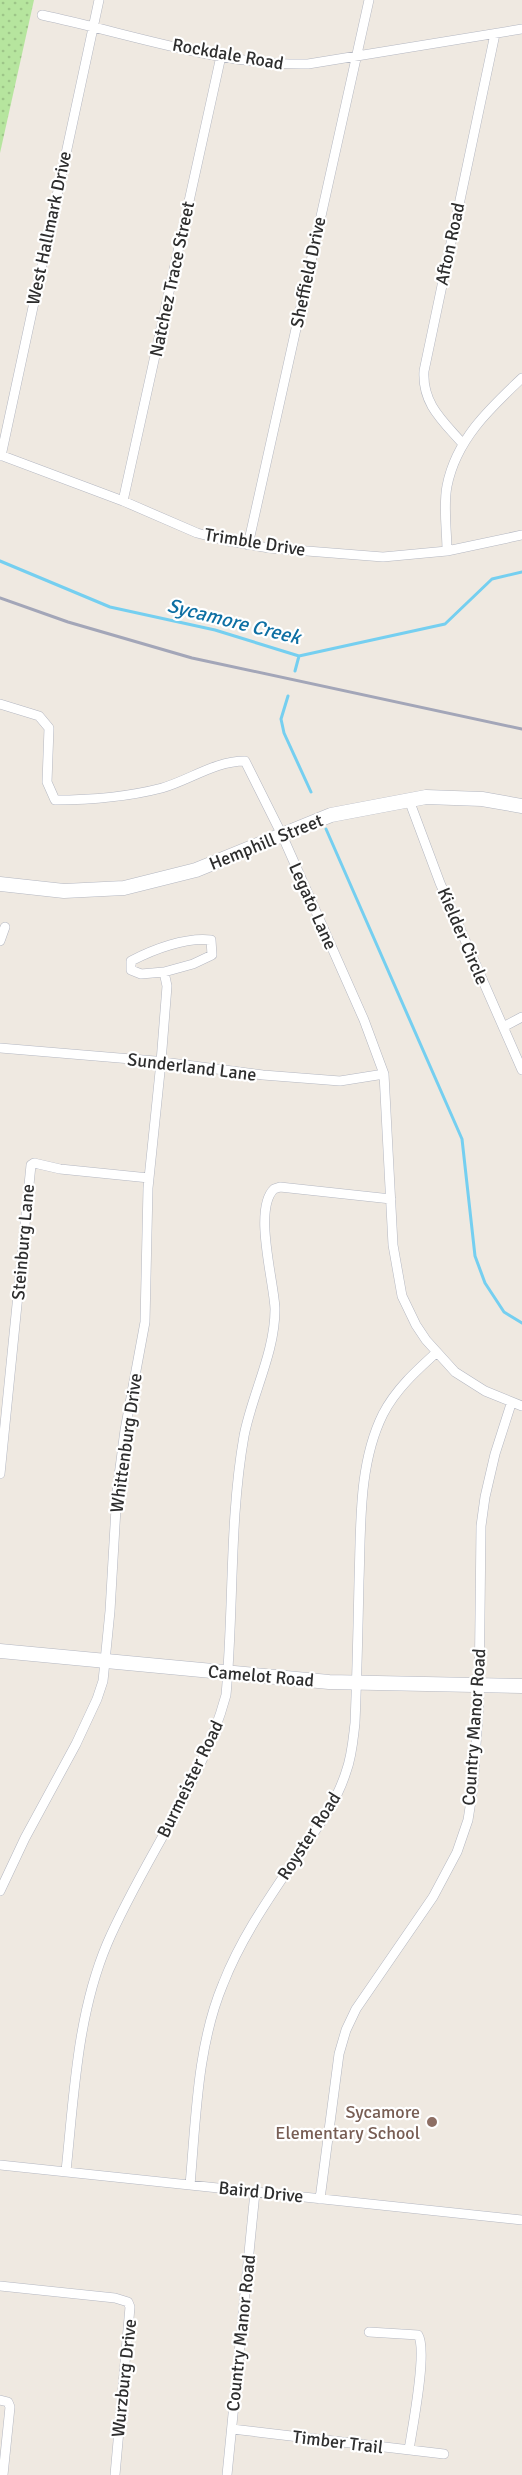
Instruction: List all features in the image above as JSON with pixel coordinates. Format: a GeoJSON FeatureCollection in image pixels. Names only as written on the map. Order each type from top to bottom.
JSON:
{"type":"FeatureCollection","features":[{"type":"Feature","properties":{"kind":"street","name":"West Hallmark Drive"},"geometry":{"type":"LineString","coordinates":[[1,455],[99,0]]}},
{"type":"Feature","properties":{"kind":"street","name":"Sheffield Drive"},"geometry":{"type":"LineString","coordinates":[[248,545],[369,0]]}},
{"type":"Feature","properties":{"kind":"street","name":"Rockdale Road"},"geometry":{"type":"LineString","coordinates":[[42,15],[220,56],[273,65],[308,64],[522,29]]}},
{"type":"Feature","properties":{"kind":"street","name":"Afton Road"},"geometry":{"type":"LineString","coordinates":[[464,444],[429,403],[423,386],[424,371],[495,34]]}},
{"type":"Feature","properties":{"kind":"street","name":"Natchez Trace Street"},"geometry":{"type":"LineString","coordinates":[[123,501],[220,56]]}},
{"type":"Feature","properties":{"kind":"street"},"geometry":{"type":"LineString","coordinates":[[447,551],[447,488],[452,470],[470,432],[522,378]]}},
{"type":"Feature","properties":{"kind":"street","name":"Trimble Drive"},"geometry":{"type":"LineString","coordinates":[[1,455],[123,501],[196,533],[248,545],[383,557],[447,551],[522,535]]}},
{"type":"Feature","properties":{"kind":"street","name":"Legato Lane"},"geometry":{"type":"LineString","coordinates":[[0,704],[39,716],[50,728],[48,782],[55,800],[97,800],[162,788],[230,761],[245,761],[282,835],[364,1020],[384,1074],[393,1245],[402,1296],[416,1325],[437,1352],[467,1381],[511,1404],[522,1406]]}},
{"type":"Feature","properties":{"kind":"street","name":"Hemphill Street"},"geometry":{"type":"LineString","coordinates":[[3,884],[64,891],[124,888],[196,870],[331,815],[426,797],[482,799],[522,807]]}},
{"type":"Feature","properties":{"kind":"street","name":"Kielder Circle"},"geometry":{"type":"LineString","coordinates":[[409,800],[440,883],[522,1070]]}},
{"type":"Feature","properties":{"kind":"street"},"geometry":{"type":"LineString","coordinates":[[0,941],[5,927]]}},
{"type":"Feature","properties":{"kind":"street"},"geometry":{"type":"LineString","coordinates":[[197,938],[211,940],[212,955],[193,964],[164,972],[141,974],[131,970],[131,961],[144,954],[197,938]]}},
{"type":"Feature","properties":{"kind":"street","name":"Whittenburg Drive"},"geometry":{"type":"LineString","coordinates":[[0,1891],[97,1699],[106,1660],[117,1491],[125,1430],[145,1322],[149,1178],[161,1062],[166,986],[164,972]]}},
{"type":"Feature","properties":{"kind":"street"},"geometry":{"type":"LineString","coordinates":[[502,1028],[522,1017]]}},
{"type":"Feature","properties":{"kind":"street","name":"Sunderland Lane"},"geometry":{"type":"LineString","coordinates":[[0,1048],[340,1081],[384,1074]]}},
{"type":"Feature","properties":{"kind":"street","name":"Steinburg Lane"},"geometry":{"type":"LineString","coordinates":[[0,1474],[31,1165],[34,1163],[60,1169],[149,1178]]}},
{"type":"Feature","properties":{"kind":"street","name":"Burmeister Road"},"geometry":{"type":"LineString","coordinates":[[66,2172],[79,2058],[90,1990],[107,1944],[196,1773],[220,1719],[226,1695],[238,1477],[244,1435],[262,1376],[275,1312],[264,1230],[269,1195],[274,1189],[280,1187],[391,1199]]}},
{"type":"Feature","properties":{"kind":"street","name":"Royster Road"},"geometry":{"type":"LineString","coordinates":[[190,2185],[202,2065],[215,2006],[223,1983],[247,1933],[338,1793],[351,1757],[357,1682],[361,1514],[370,1457],[383,1415],[399,1389],[437,1352]]}},
{"type":"Feature","properties":{"kind":"street","name":"Country Manor Road"},"geometry":{"type":"LineString","coordinates":[[320,2199],[339,2054],[346,2030],[356,2009],[432,1897],[457,1852],[468,1820],[479,1684],[482,1526],[485,1497],[495,1454],[511,1404]]}},
{"type":"Feature","properties":{"kind":"street","name":"Camelot Road"},"geometry":{"type":"LineString","coordinates":[[0,1651],[228,1673],[357,1682],[522,1686]]}},
{"type":"Feature","properties":{"kind":"street","name":"Baird Drive"},"geometry":{"type":"LineString","coordinates":[[0,2164],[522,2220]]}},
{"type":"Feature","properties":{"kind":"street","name":"Country Manor Road"},"geometry":{"type":"LineString","coordinates":[[227,2475],[255,2192]]}},
{"type":"Feature","properties":{"kind":"street","name":"Wurzburg Drive"},"geometry":{"type":"LineString","coordinates":[[0,2286],[115,2298],[128,2302],[130,2307],[115,2475]]}},
{"type":"Feature","properties":{"kind":"street"},"geometry":{"type":"LineString","coordinates":[[369,2332],[418,2335],[420,2338],[422,2349],[420,2371],[409,2450]]}},
{"type":"Feature","properties":{"kind":"street"},"geometry":{"type":"LineString","coordinates":[[0,2400],[8,2402],[10,2407],[3,2475]]}},
{"type":"Feature","properties":{"kind":"street","name":"Timber Trail"},"geometry":{"type":"LineString","coordinates":[[232,2429],[444,2454]]}},
{"type":"Feature","properties":{"kind":"green space"},"geometry":{"type":"Polygon","coordinates":[[[0,0],[34,0],[0,153],[0,0]]]}},
{"type":"Feature","properties":{"kind":"waterway","name":"Sycamore Creek"},"geometry":{"type":"LineString","coordinates":[[0,561],[110,607],[215,630],[299,656],[445,624],[492,579],[522,572]]}},
{"type":"Feature","properties":{"kind":"waterway"},"geometry":{"type":"LineString","coordinates":[[295,671],[299,656]]}},
{"type":"Feature","properties":{"kind":"waterway"},"geometry":{"type":"LineString","coordinates":[[288,696],[281,719],[284,733],[311,792]]}},
{"type":"Feature","properties":{"kind":"waterway"},"geometry":{"type":"LineString","coordinates":[[326,829],[462,1139],[475,1256],[485,1283],[504,1312],[522,1323]]}},
{"type":"Feature","properties":{"kind":"railway"},"geometry":{"type":"LineString","coordinates":[[0,598],[68,622],[192,658],[522,729]]}},
{"type":"Feature","properties":{"kind":"place","name":"Sycamore Elementary School"},"geometry":{"type":"Point","coordinates":[432,2122]}}]}
